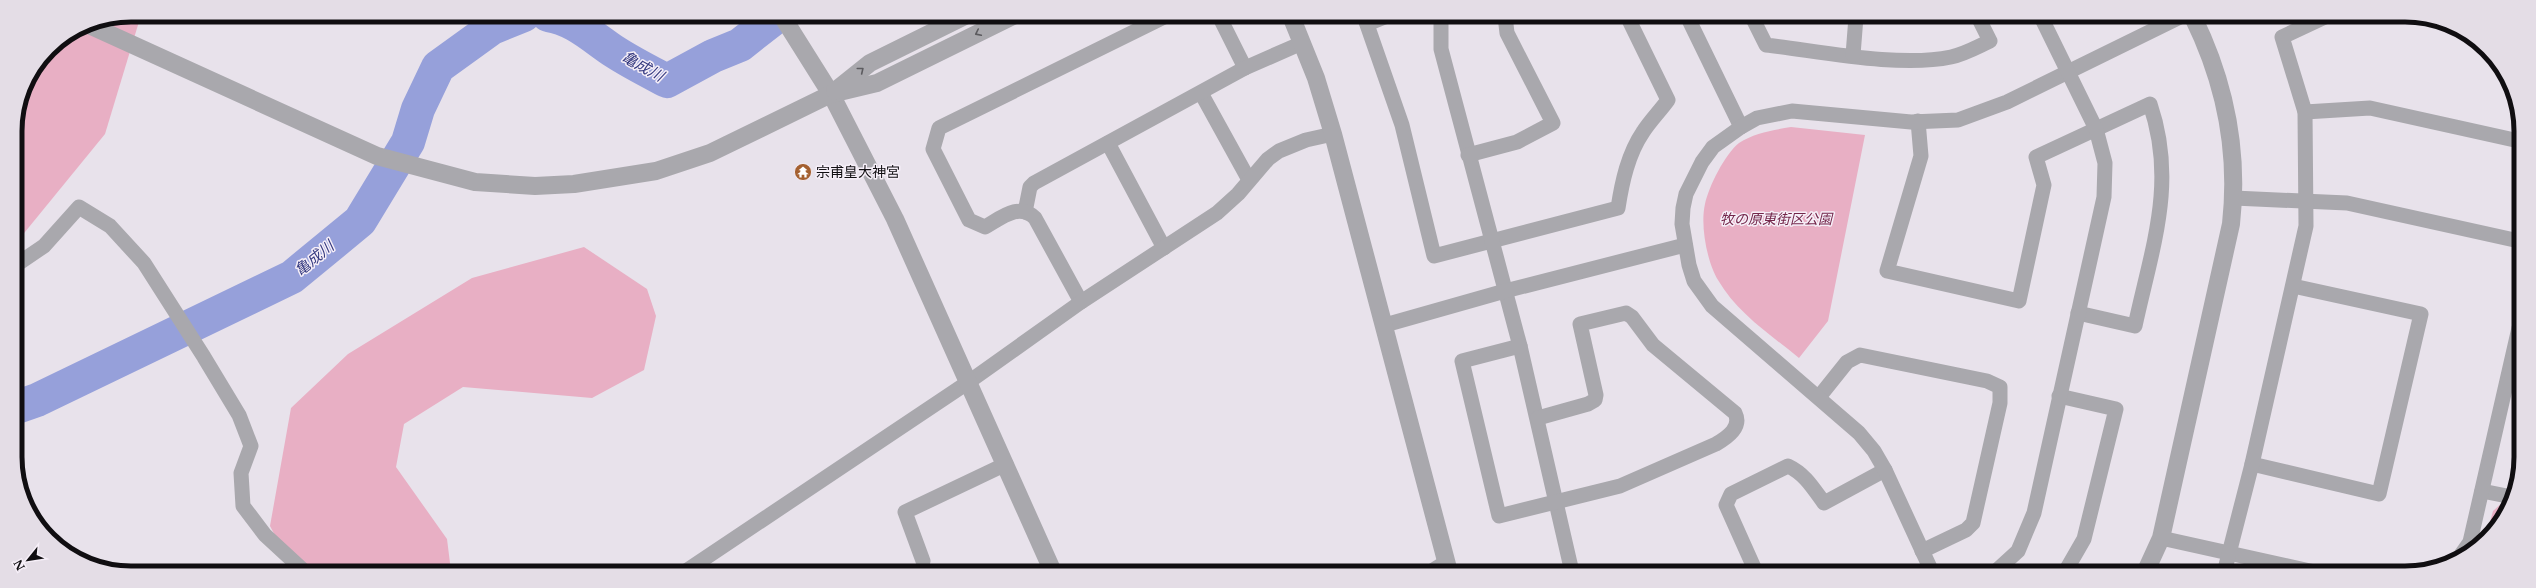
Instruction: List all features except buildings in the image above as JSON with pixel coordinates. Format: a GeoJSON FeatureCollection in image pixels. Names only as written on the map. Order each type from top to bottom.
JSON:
{"type":"FeatureCollection","features":[{"type":"Feature","properties":{"kind":"street"},"geometry":{"type":"LineString","coordinates":[[786,22],[831,94],[895,219],[970,382],[1049,566]]}},
{"type":"Feature","properties":{"kind":"street"},"geometry":{"type":"LineString","coordinates":[[96,28],[377,156],[475,182],[535,186],[574,184],[656,171],[710,153],[831,94],[870,63],[953,22]]}},
{"type":"Feature","properties":{"kind":"street"},"geometry":{"type":"LineString","coordinates":[[831,94],[877,83],[1001,22]]}},
{"type":"Feature","properties":{"kind":"street"},"geometry":{"type":"LineString","coordinates":[[1081,302],[1035,218],[1025,212],[1012,211],[985,227],[969,220],[933,149],[939,128],[1154,22]]}},
{"type":"Feature","properties":{"kind":"street"},"geometry":{"type":"LineString","coordinates":[[1223,22],[1245,68]]}},
{"type":"Feature","properties":{"kind":"street"},"geometry":{"type":"LineString","coordinates":[[1293,22],[1334,134],[1448,566]]}},
{"type":"Feature","properties":{"kind":"street"},"geometry":{"type":"LineString","coordinates":[[1367,22],[1402,125],[1434,256],[1618,208],[1624,175],[1634,150],[1643,131],[1668,100],[1630,22]]}},
{"type":"Feature","properties":{"kind":"street"},"geometry":{"type":"LineString","coordinates":[[1442,22],[1441,49],[1520,346],[1538,418],[1571,566]]}},
{"type":"Feature","properties":{"kind":"street"},"geometry":{"type":"LineString","coordinates":[[1468,155],[1517,142],[1553,123],[1507,33],[1506,22]]}},
{"type":"Feature","properties":{"kind":"street"},"geometry":{"type":"LineString","coordinates":[[1690,22],[1741,127]]}},
{"type":"Feature","properties":{"kind":"street"},"geometry":{"type":"LineString","coordinates":[[1755,22],[1766,45],[1906,60],[1930,60],[1968,52],[1990,41],[1980,22]]}},
{"type":"Feature","properties":{"kind":"street"},"geometry":{"type":"LineString","coordinates":[[1853,55],[1856,22]]}},
{"type":"Feature","properties":{"kind":"street"},"geometry":{"type":"LineString","coordinates":[[2002,566],[2018,551],[2027,534],[2034,513],[2104,197],[2105,162],[2096,129],[2044,22]]}},
{"type":"Feature","properties":{"kind":"street"},"geometry":{"type":"LineString","coordinates":[[1929,566],[1885,470],[1874,451],[1859,433],[1819,397],[1712,306],[1694,281],[1685,245],[1683,208],[1693,177],[1713,147],[1741,127],[1757,118],[1792,111],[1918,121],[1958,120],[2007,102],[2170,22]]}},
{"type":"Feature","properties":{"kind":"street"},"geometry":{"type":"LineString","coordinates":[[2148,566],[2161,538],[2231,224],[2234,198],[2232,157],[2226,110],[2213,63],[2195,22]]}},
{"type":"Feature","properties":{"kind":"street"},"geometry":{"type":"LineString","coordinates":[[2226,566],[2252,464],[2306,226],[2305,112],[2282,37],[2314,22]]}},
{"type":"Feature","properties":{"kind":"street"},"geometry":{"type":"LineString","coordinates":[[1025,212],[1030,187],[1034,183],[1245,68],[1302,43]]}},
{"type":"Feature","properties":{"kind":"street"},"geometry":{"type":"LineString","coordinates":[[1201,93],[1249,180]]}},
{"type":"Feature","properties":{"kind":"street"},"geometry":{"type":"LineString","coordinates":[[1918,121],[1921,156],[1887,271],[2019,301],[2044,185],[2036,158],[2150,104],[2162,149],[2163,196],[2135,326],[2078,313]]}},
{"type":"Feature","properties":{"kind":"street"},"geometry":{"type":"LineString","coordinates":[[2305,112],[2370,108],[2514,140]]}},
{"type":"Feature","properties":{"kind":"street"},"geometry":{"type":"LineString","coordinates":[[694,566],[970,382],[1081,302],[1217,213],[1238,194],[1268,159],[1279,151],[1306,140],[1334,134]]}},
{"type":"Feature","properties":{"kind":"street"},"geometry":{"type":"LineString","coordinates":[[1108,143],[1164,248]]}},
{"type":"Feature","properties":{"kind":"street"},"geometry":{"type":"LineString","coordinates":[[2234,198],[2347,203],[2514,240]]}},
{"type":"Feature","properties":{"kind":"street"},"geometry":{"type":"LineString","coordinates":[[22,261],[44,246],[79,207],[110,226],[144,263],[239,415],[250,446],[241,473],[243,506],[265,535],[299,566]]}},
{"type":"Feature","properties":{"kind":"street"},"geometry":{"type":"LineString","coordinates":[[1385,325],[1505,291],[1685,245]]}},
{"type":"Feature","properties":{"kind":"street"},"geometry":{"type":"LineString","coordinates":[[2252,464],[2379,494],[2421,314],[2293,286]]}},
{"type":"Feature","properties":{"kind":"street"},"geometry":{"type":"LineString","coordinates":[[1520,346],[1462,361],[1499,516],[1556,504],[1620,486],[1716,444],[1726,438],[1738,425],[1738,420],[1735,413],[1653,345],[1632,317],[1626,313],[1580,324],[1596,395],[1594,400],[1588,404],[1538,418]]}},
{"type":"Feature","properties":{"kind":"street"},"geometry":{"type":"LineString","coordinates":[[2467,547],[2470,542],[2514,350]]}},
{"type":"Feature","properties":{"kind":"street"},"geometry":{"type":"LineString","coordinates":[[1819,397],[1847,362],[1860,355],[1988,381],[2000,388],[2000,403],[1973,523],[1966,530],[1922,551]]}},
{"type":"Feature","properties":{"kind":"street"},"geometry":{"type":"LineString","coordinates":[[2059,396],[2116,409],[2084,539],[2068,566]]}},
{"type":"Feature","properties":{"kind":"street"},"geometry":{"type":"LineString","coordinates":[[923,561],[905,512],[1006,464]]}},
{"type":"Feature","properties":{"kind":"street"},"geometry":{"type":"LineString","coordinates":[[1753,566],[1726,505],[1731,494],[1788,466],[1799,472],[1807,480],[1824,503],[1885,470]]}},
{"type":"Feature","properties":{"kind":"street"},"geometry":{"type":"LineString","coordinates":[[2482,491],[2507,496]]}},
{"type":"Feature","properties":{"kind":"street"},"geometry":{"type":"LineString","coordinates":[[2161,538],[2288,566]]}},
{"type":"Feature","properties":{"kind":"green space"},"geometry":{"type":"Polygon","coordinates":[[[139,22],[105,134],[22,236],[22,124],[28,96],[40,70],[65,44],[89,30],[110,24],[139,22]]]}},
{"type":"Feature","properties":{"kind":"green space","name":"牧の原東街区公園"},"geometry":{"type":"Polygon","coordinates":[[[1791,127],[1865,135],[1828,321],[1799,358],[1755,323],[1726,292],[1714,272],[1708,254],[1703,222],[1705,204],[1710,188],[1723,162],[1734,148],[1739,143],[1757,134],[1791,127]]]}},
{"type":"Feature","properties":{"kind":"green space"},"geometry":{"type":"Polygon","coordinates":[[[584,247],[647,289],[656,316],[644,370],[592,398],[463,387],[404,424],[396,467],[447,539],[450,566],[291,566],[270,526],[291,408],[348,354],[472,278],[584,247]]]}},
{"type":"Feature","properties":{"kind":"green space"},"geometry":{"type":"Polygon","coordinates":[[[2504,502],[2496,518],[2489,527],[2493,511],[2504,502]]]}},
{"type":"Feature","properties":{"kind":"waterway","name":"亀成川"},"geometry":{"type":"LineString","coordinates":[[22,405],[37,400],[292,277],[360,221],[408,142],[418,109],[438,67],[492,28],[507,22]]}},
{"type":"Feature","properties":{"kind":"waterway","name":"亀成川"},"geometry":{"type":"LineString","coordinates":[[570,22],[621,56],[667,81],[713,56],[740,45],[769,22]]}},
{"type":"Feature","properties":{"kind":"place","name":"宗甫皇大神宮"},"geometry":{"type":"Point","coordinates":[803,172]}}]}
